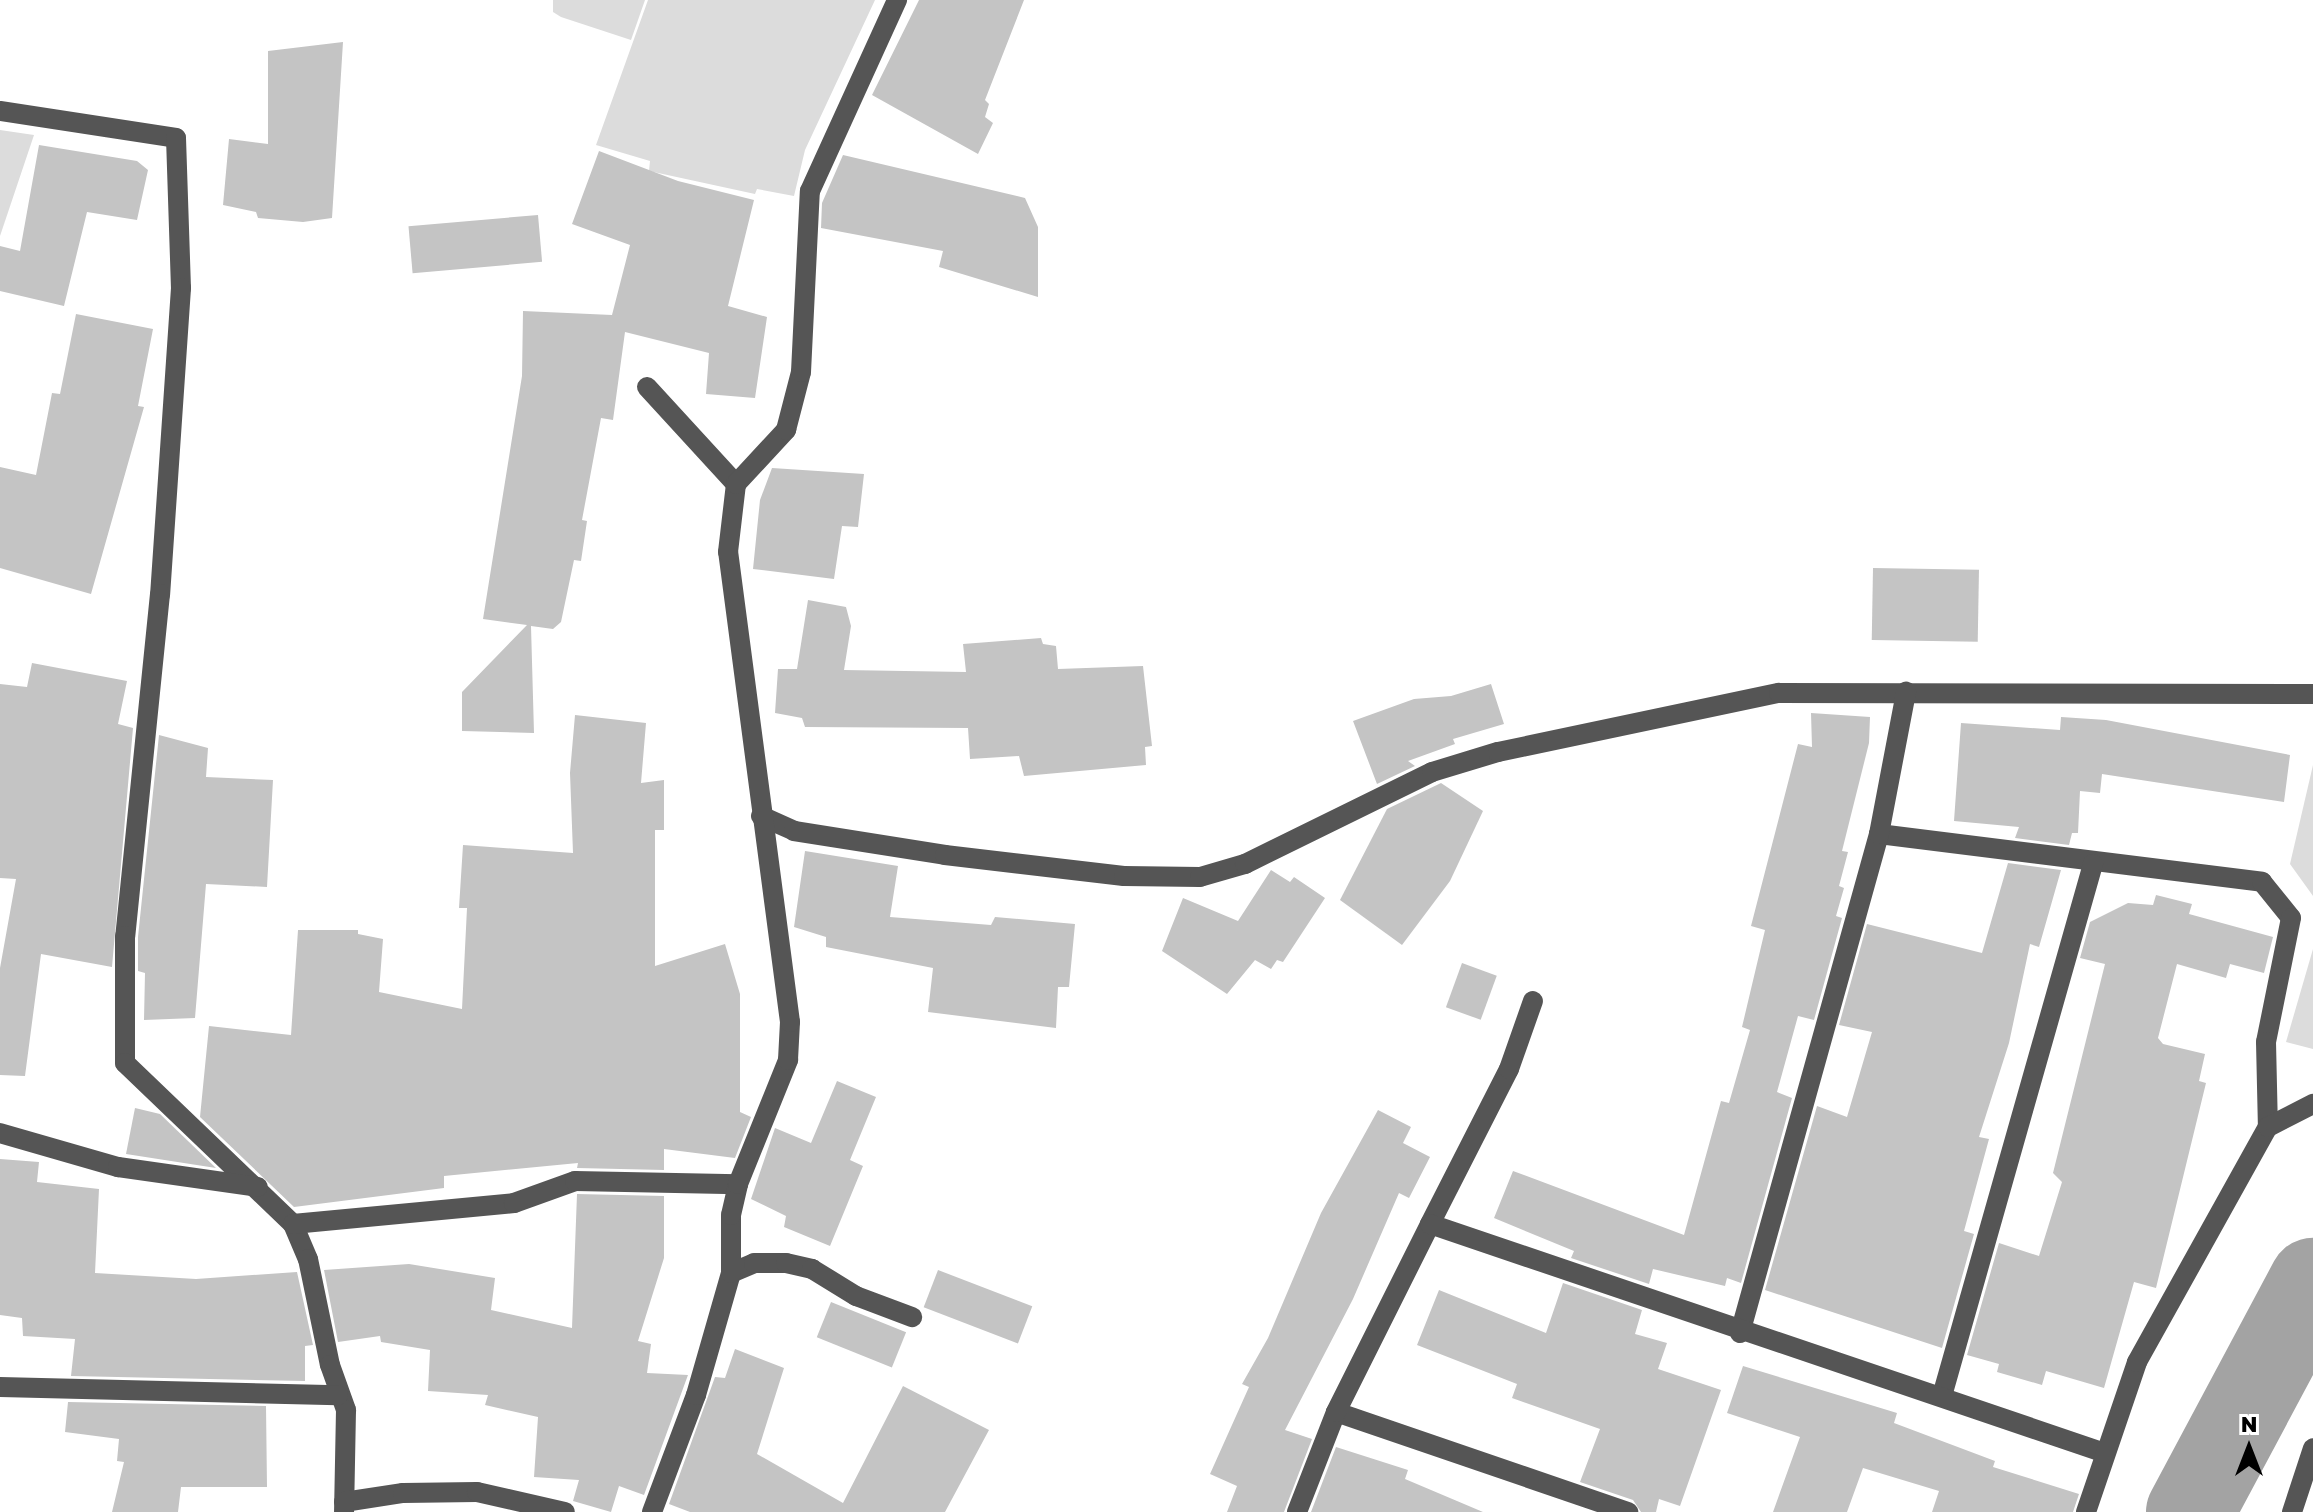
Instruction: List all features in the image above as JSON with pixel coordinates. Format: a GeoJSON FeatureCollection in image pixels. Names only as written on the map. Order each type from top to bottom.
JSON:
{"type":"FeatureCollection","features":[{"type":"Feature","properties":{"kind":"street"},"geometry":{"type":"LineString","coordinates":[[652,1512],[696,1395],[731,1273],[731,1215],[738,1184],[788,1060],[790,1022],[728,552],[736,484],[786,430],[801,372],[810,191],[897,0]]}},
{"type":"Feature","properties":{"kind":"street"},"geometry":{"type":"LineString","coordinates":[[0,111],[176,138],[181,288],[160,594],[128,905],[125,1063],[258,1187],[293,1224],[308,1259],[338,1395],[346,1410],[344,1507],[403,1493],[477,1492],[565,1512]]}},
{"type":"Feature","properties":{"kind":"street"},"geometry":{"type":"LineString","coordinates":[[647,387],[736,484]]}},
{"type":"Feature","properties":{"kind":"street"},"geometry":{"type":"LineString","coordinates":[[1740,1333],[1879,834],[1906,692]]}},
{"type":"Feature","properties":{"kind":"street"},"geometry":{"type":"LineString","coordinates":[[761,816],[794,831],[945,855],[1124,876],[1200,877],[1245,864],[1432,772],[1498,752],[1779,693],[2313,694]]}},
{"type":"Feature","properties":{"kind":"street"},"geometry":{"type":"LineString","coordinates":[[1879,834],[2093,864],[2262,882],[2291,918],[2266,1042],[2268,1127],[2137,1362],[2102,1452],[2086,1512]]}},
{"type":"Feature","properties":{"kind":"street"},"geometry":{"type":"LineString","coordinates":[[1942,1396],[2093,864]]}},
{"type":"Feature","properties":{"kind":"street"},"geometry":{"type":"LineString","coordinates":[[1297,1512],[1336,1412],[1509,1069],[1533,1001]]}},
{"type":"Feature","properties":{"kind":"street"},"geometry":{"type":"LineString","coordinates":[[2268,1127],[2313,1104]]}},
{"type":"Feature","properties":{"kind":"street"},"geometry":{"type":"LineString","coordinates":[[0,1133],[118,1167],[258,1187]]}},
{"type":"Feature","properties":{"kind":"street"},"geometry":{"type":"LineString","coordinates":[[293,1224],[514,1203],[575,1181],[738,1184]]}},
{"type":"Feature","properties":{"kind":"street"},"geometry":{"type":"LineString","coordinates":[[1430,1224],[1740,1333],[1942,1396],[2102,1452]]}},
{"type":"Feature","properties":{"kind":"street"},"geometry":{"type":"LineString","coordinates":[[731,1273],[754,1263],[786,1263],[812,1269],[856,1296],[912,1317]]}},
{"type":"Feature","properties":{"kind":"street"},"geometry":{"type":"LineString","coordinates":[[0,1387],[338,1395]]}},
{"type":"Feature","properties":{"kind":"street"},"geometry":{"type":"LineString","coordinates":[[1336,1412],[1628,1512]]}},
{"type":"Feature","properties":{"kind":"street"},"geometry":{"type":"LineString","coordinates":[[2292,1512],[2313,1448]]}},
{"type":"Feature","properties":{"kind":"shaded area"},"geometry":{"type":"Polygon","coordinates":[[[553,0],[645,0],[631,40],[561,17],[553,12],[553,0]]]}},
{"type":"Feature","properties":{"kind":"shaded area"},"geometry":{"type":"Polygon","coordinates":[[[648,0],[875,0],[805,150],[794,196],[757,189],[755,194],[649,171],[650,161],[596,145],[648,0]]]}},
{"type":"Feature","properties":{"kind":"shaded area"},"geometry":{"type":"Polygon","coordinates":[[[0,130],[34,135],[0,236],[0,130]]]}},
{"type":"Feature","properties":{"kind":"shaded area"},"geometry":{"type":"Polygon","coordinates":[[[2313,765],[2313,896],[2290,864],[2313,765]]]}},
{"type":"Feature","properties":{"kind":"shaded area"},"geometry":{"type":"Polygon","coordinates":[[[2313,949],[2313,1049],[2286,1042],[2313,949]]]}},
{"type":"Feature","properties":{"kind":"building"},"geometry":{"type":"Polygon","coordinates":[[[919,0],[1024,0],[985,100],[989,104],[985,117],[993,123],[978,154],[872,95],[919,0]]]}},
{"type":"Feature","properties":{"kind":"building"},"geometry":{"type":"Polygon","coordinates":[[[343,42],[332,218],[303,222],[258,218],[256,212],[223,205],[229,139],[268,144],[268,51],[343,42]]]}},
{"type":"Feature","properties":{"kind":"building"},"geometry":{"type":"Polygon","coordinates":[[[39,145],[137,161],[148,170],[137,220],[87,212],[64,306],[0,291],[0,246],[20,251],[39,145]]]}},
{"type":"Feature","properties":{"kind":"building"},"geometry":{"type":"Polygon","coordinates":[[[599,151],[678,181],[754,200],[728,306],[767,317],[755,398],[706,394],[709,353],[625,332],[613,420],[601,418],[582,520],[587,521],[581,561],[574,560],[561,622],[553,629],[531,626],[534,733],[462,731],[462,692],[527,625],[483,619],[522,376],[523,311],[612,315],[630,245],[572,224],[599,151]]]}},
{"type":"Feature","properties":{"kind":"building"},"geometry":{"type":"Polygon","coordinates":[[[843,155],[1025,198],[1038,227],[1038,297],[939,267],[943,251],[821,228],[822,203],[843,155]]]}},
{"type":"Feature","properties":{"kind":"building"},"geometry":{"type":"Polygon","coordinates":[[[538,215],[542,262],[413,273],[408,226],[538,215]]]}},
{"type":"Feature","properties":{"kind":"building"},"geometry":{"type":"Polygon","coordinates":[[[76,314],[153,329],[138,406],[144,407],[91,594],[0,568],[0,467],[36,475],[52,393],[60,394],[76,314]]]}},
{"type":"Feature","properties":{"kind":"building"},"geometry":{"type":"Polygon","coordinates":[[[772,468],[864,474],[858,527],[842,526],[834,579],[753,569],[760,500],[772,468]]]}},
{"type":"Feature","properties":{"kind":"building"},"geometry":{"type":"Polygon","coordinates":[[[1873,568],[1979,570],[1978,642],[1872,640],[1873,568]]]}},
{"type":"Feature","properties":{"kind":"building"},"geometry":{"type":"Polygon","coordinates":[[[808,600],[846,607],[851,626],[844,670],[966,672],[963,644],[1041,638],[1043,644],[1056,646],[1058,669],[1143,666],[1152,746],[1145,747],[1146,765],[1024,776],[1019,756],[970,759],[968,728],[805,727],[802,718],[775,713],[778,669],[797,669],[808,600]]]}},
{"type":"Feature","properties":{"kind":"building"},"geometry":{"type":"Polygon","coordinates":[[[32,663],[127,681],[118,724],[133,728],[112,967],[41,954],[25,1076],[0,1075],[0,968],[16,879],[0,878],[0,684],[27,687],[32,663]]]}},
{"type":"Feature","properties":{"kind":"building"},"geometry":{"type":"Polygon","coordinates":[[[1491,684],[1504,724],[1453,739],[1455,744],[1408,761],[1415,766],[1377,784],[1353,721],[1414,699],[1451,696],[1491,684]]]}},
{"type":"Feature","properties":{"kind":"building"},"geometry":{"type":"Polygon","coordinates":[[[1811,713],[1870,717],[1869,743],[1842,851],[1848,852],[1839,886],[1844,888],[1836,916],[1842,918],[1814,1020],[1798,1016],[1777,1092],[1792,1098],[1741,1283],[1727,1278],[1725,1286],[1653,1269],[1649,1284],[1571,1258],[1574,1251],[1494,1218],[1513,1171],[1684,1235],[1721,1101],[1729,1103],[1750,1030],[1742,1027],[1765,930],[1751,926],[1798,744],[1812,747],[1811,713]]]}},
{"type":"Feature","properties":{"kind":"building"},"geometry":{"type":"Polygon","coordinates":[[[575,715],[646,723],[641,783],[664,780],[664,830],[655,830],[655,966],[725,944],[740,994],[740,1112],[751,1117],[735,1158],[664,1149],[664,1170],[577,1168],[578,1163],[444,1176],[444,1188],[294,1207],[200,1117],[209,1026],[291,1035],[298,930],[358,930],[358,934],[383,939],[379,992],[462,1009],[467,908],[459,908],[463,845],[573,853],[570,773],[575,715]]]}},
{"type":"Feature","properties":{"kind":"building"},"geometry":{"type":"Polygon","coordinates":[[[2061,717],[2106,720],[2290,755],[2284,802],[2102,774],[2100,793],[2080,791],[2078,833],[2072,833],[2069,845],[2015,838],[2019,827],[1954,821],[1961,723],[2060,730],[2061,717]]]}},
{"type":"Feature","properties":{"kind":"building"},"geometry":{"type":"Polygon","coordinates":[[[159,735],[208,748],[206,777],[273,780],[267,887],[206,884],[195,1018],[144,1020],[145,973],[138,971],[138,937],[159,735]]]}},
{"type":"Feature","properties":{"kind":"building"},"geometry":{"type":"Polygon","coordinates":[[[1441,783],[1483,811],[1450,881],[1402,945],[1340,900],[1387,809],[1441,783]]]}},
{"type":"Feature","properties":{"kind":"building"},"geometry":{"type":"Polygon","coordinates":[[[805,851],[898,866],[890,917],[991,925],[995,917],[1075,924],[1069,987],[1058,987],[1056,1028],[928,1012],[933,968],[826,947],[826,937],[794,927],[805,851]]]}},
{"type":"Feature","properties":{"kind":"building"},"geometry":{"type":"Polygon","coordinates":[[[2008,863],[2061,870],[2039,947],[2030,944],[2009,1043],[1979,1137],[1989,1139],[1964,1231],[1974,1234],[1942,1348],[1765,1290],[1817,1106],[1847,1117],[1872,1032],[1839,1025],[1867,924],[1982,953],[2008,863]]]}},
{"type":"Feature","properties":{"kind":"building"},"geometry":{"type":"Polygon","coordinates":[[[1271,870],[1290,882],[1294,877],[1325,898],[1283,962],[1277,960],[1271,969],[1255,960],[1227,994],[1162,951],[1183,898],[1238,921],[1271,870]]]}},
{"type":"Feature","properties":{"kind":"building"},"geometry":{"type":"Polygon","coordinates":[[[2156,895],[2192,904],[2189,914],[2273,937],[2264,973],[2230,964],[2226,978],[2177,964],[2158,1038],[2163,1044],[2205,1054],[2199,1081],[2206,1083],[2156,1288],[2134,1282],[2104,1388],[2046,1371],[2042,1385],[1997,1372],[1999,1364],[1967,1355],[1999,1243],[2039,1256],[2062,1182],[2053,1173],[2105,964],[2080,958],[2090,922],[2128,903],[2153,905],[2156,895]]]}},
{"type":"Feature","properties":{"kind":"building"},"geometry":{"type":"Polygon","coordinates":[[[1462,963],[1497,976],[1481,1020],[1446,1007],[1462,963]]]}},
{"type":"Feature","properties":{"kind":"building"},"geometry":{"type":"Polygon","coordinates":[[[837,1081],[876,1097],[850,1160],[863,1166],[830,1246],[784,1227],[786,1216],[751,1199],[775,1128],[811,1143],[837,1081]]]}},
{"type":"Feature","properties":{"kind":"building"},"geometry":{"type":"Polygon","coordinates":[[[135,1108],[160,1114],[216,1168],[126,1154],[135,1108]]]}},
{"type":"Feature","properties":{"kind":"building"},"geometry":{"type":"Polygon","coordinates":[[[1378,1110],[1411,1127],[1403,1143],[1430,1157],[1409,1198],[1399,1193],[1353,1299],[1285,1430],[1312,1439],[1284,1512],[1227,1512],[1237,1486],[1210,1474],[1249,1387],[1242,1384],[1268,1338],[1321,1213],[1378,1110]]]}},
{"type":"Feature","properties":{"kind":"building"},"geometry":{"type":"Polygon","coordinates":[[[0,1159],[39,1162],[37,1182],[99,1189],[95,1273],[196,1279],[297,1272],[313,1345],[305,1346],[305,1381],[71,1376],[75,1339],[23,1336],[22,1318],[0,1315],[0,1159]]]}},
{"type":"Feature","properties":{"kind":"building"},"geometry":{"type":"Polygon","coordinates":[[[577,1194],[664,1196],[664,1258],[638,1341],[651,1344],[647,1373],[688,1375],[644,1495],[619,1486],[611,1512],[573,1501],[579,1480],[534,1477],[538,1417],[485,1405],[488,1395],[428,1391],[430,1350],[381,1342],[380,1336],[338,1342],[324,1270],[409,1264],[495,1278],[491,1310],[572,1328],[577,1194]]]}},
{"type":"Feature","properties":{"kind":"building"},"geometry":{"type":"Polygon","coordinates":[[[938,1270],[1032,1306],[1018,1344],[924,1307],[938,1270]]]}},
{"type":"Feature","properties":{"kind":"building"},"geometry":{"type":"Polygon","coordinates":[[[1563,1283],[1642,1310],[1635,1334],[1667,1343],[1658,1369],[1721,1390],[1680,1506],[1659,1499],[1656,1512],[1641,1512],[1633,1500],[1580,1482],[1600,1429],[1512,1398],[1517,1384],[1417,1345],[1439,1290],[1546,1333],[1563,1283]]]}},
{"type":"Feature","properties":{"kind":"building"},"geometry":{"type":"Polygon","coordinates":[[[831,1302],[906,1332],[892,1368],[817,1337],[831,1302]]]}},
{"type":"Feature","properties":{"kind":"building"},"geometry":{"type":"Polygon","coordinates":[[[735,1349],[784,1368],[757,1454],[843,1503],[903,1386],[989,1430],[945,1512],[690,1512],[669,1504],[715,1377],[725,1378],[735,1349]]]}},
{"type":"Feature","properties":{"kind":"building"},"geometry":{"type":"Polygon","coordinates":[[[1743,1366],[1897,1413],[1894,1423],[1995,1461],[1993,1467],[2079,1494],[2073,1512],[1932,1512],[1939,1491],[1863,1468],[1847,1512],[1773,1512],[1800,1437],[1727,1413],[1743,1366]]]}},
{"type":"Feature","properties":{"kind":"building"},"geometry":{"type":"Polygon","coordinates":[[[68,1402],[266,1406],[267,1487],[181,1487],[178,1512],[112,1512],[124,1462],[117,1461],[119,1439],[65,1432],[68,1402]]]}},
{"type":"Feature","properties":{"kind":"building"},"geometry":{"type":"Polygon","coordinates":[[[1336,1447],[1408,1470],[1405,1479],[1483,1512],[1311,1512],[1336,1447]]]}},
{"type":"Feature","properties":{"kind":"waterway"},"geometry":{"type":"LineString","coordinates":[[2190,1512],[2313,1282]]}}]}
